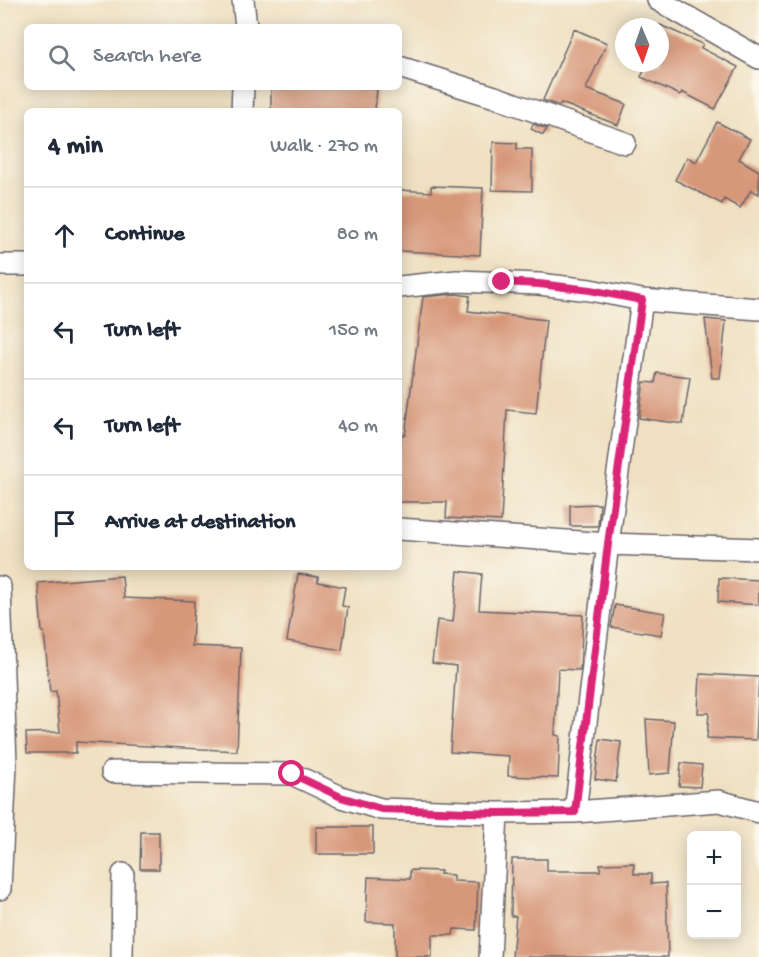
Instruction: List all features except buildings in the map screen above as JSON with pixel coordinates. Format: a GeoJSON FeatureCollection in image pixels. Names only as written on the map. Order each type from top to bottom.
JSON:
{"type":"FeatureCollection","features":[{"type":"Feature","properties":{"kind":"street"},"geometry":{"type":"LineString","coordinates":[[243,0],[246,24]]}},
{"type":"Feature","properties":{"kind":"street"},"geometry":{"type":"LineString","coordinates":[[658,0],[759,58]]}},
{"type":"Feature","properties":{"kind":"street"},"geometry":{"type":"LineString","coordinates":[[402,68],[495,97],[625,143]]}},
{"type":"Feature","properties":{"kind":"street"},"geometry":{"type":"LineString","coordinates":[[242,108],[243,90]]}},
{"type":"Feature","properties":{"kind":"street"},"geometry":{"type":"LineString","coordinates":[[0,265],[24,265]]}},
{"type":"Feature","properties":{"kind":"street"},"geometry":{"type":"LineString","coordinates":[[402,287],[457,281],[511,282],[590,290],[642,300],[759,309]]}},
{"type":"Feature","properties":{"kind":"street"},"geometry":{"type":"LineString","coordinates":[[575,812],[608,544],[642,300]]}},
{"type":"Feature","properties":{"kind":"street"},"geometry":{"type":"LineString","coordinates":[[402,529],[608,544],[759,549]]}},
{"type":"Feature","properties":{"kind":"street"},"geometry":{"type":"LineString","coordinates":[[0,587],[6,765],[0,889]]}},
{"type":"Feature","properties":{"kind":"street"},"geometry":{"type":"LineString","coordinates":[[112,772],[292,774],[341,797],[381,809],[497,813],[575,812],[719,801],[759,812]]}},
{"type":"Feature","properties":{"kind":"street"},"geometry":{"type":"LineString","coordinates":[[490,957],[497,813]]}},
{"type":"Feature","properties":{"kind":"street"},"geometry":{"type":"LineString","coordinates":[[122,957],[123,874]]}},
{"type":"Feature","properties":{"kind":"route"},"geometry":{"type":"LineString","coordinates":[[292,774],[341,797],[381,809],[497,813],[575,812],[608,544],[642,300],[590,290],[502,282]]}}]}
